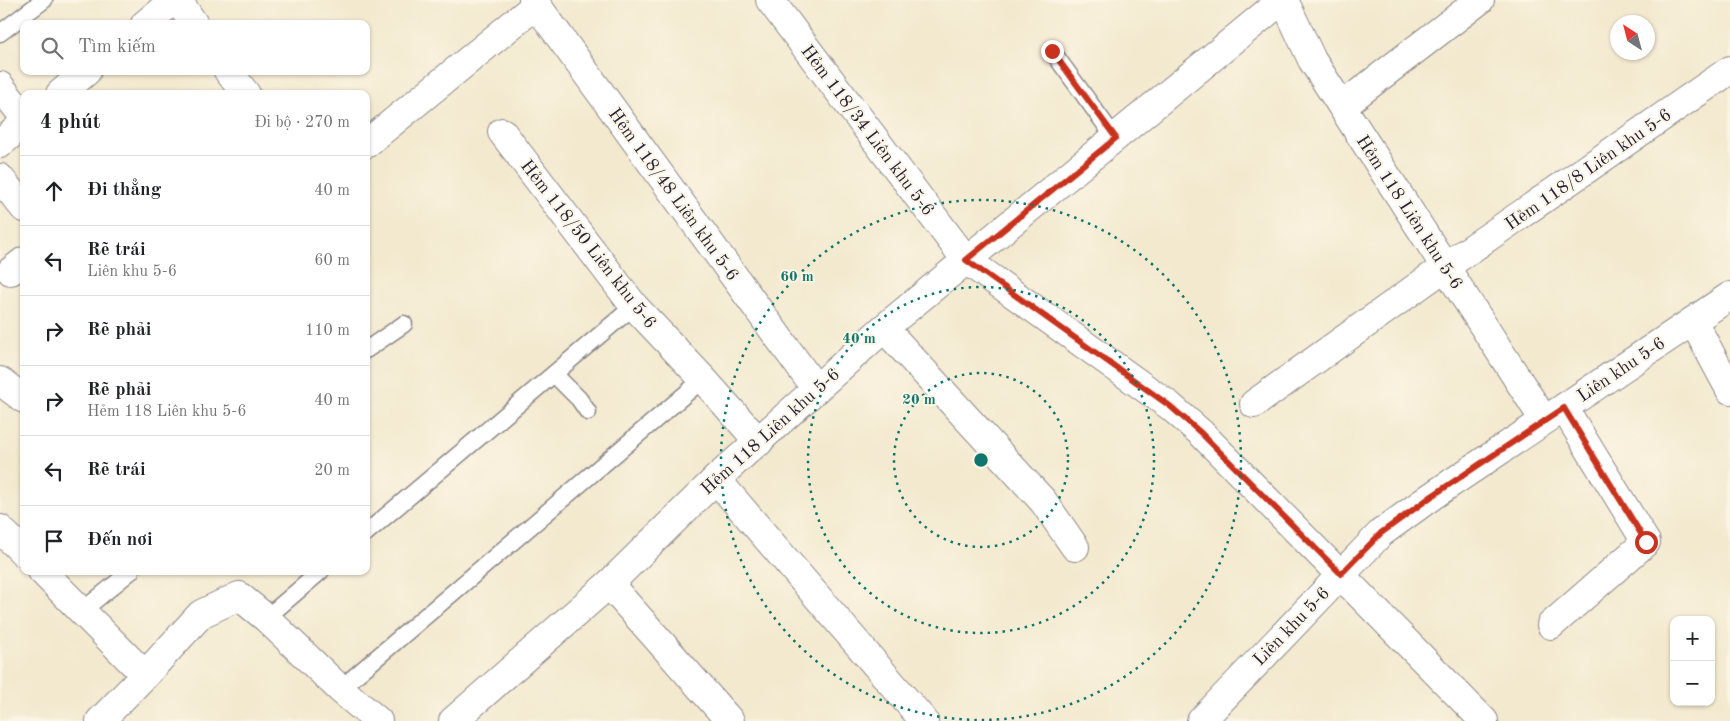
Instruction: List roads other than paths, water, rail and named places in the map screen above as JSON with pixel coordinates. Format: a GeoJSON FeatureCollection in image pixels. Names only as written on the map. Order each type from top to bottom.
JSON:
{"type":"FeatureCollection","features":[{"type":"Feature","properties":{"kind":"street"},"geometry":{"type":"LineString","coordinates":[[150,20],[174,0]]}},
{"type":"Feature","properties":{"kind":"street"},"geometry":{"type":"LineString","coordinates":[[178,0],[191,20]]}},
{"type":"Feature","properties":{"kind":"street","name":"Hẻm 118/34 Liên khu 5-6"},"geometry":{"type":"LineString","coordinates":[[770,0],[966,260],[1170,406],[1201,433],[1484,721]]}},
{"type":"Feature","properties":{"kind":"street","name":"Hẻm 118 Liên khu 5-6"},"geometry":{"type":"LineString","coordinates":[[453,721],[608,584],[716,480],[884,328],[1283,0],[1312,60],[1445,267],[1646,542],[1551,626]]}},
{"type":"Feature","properties":{"kind":"street"},"geometry":{"type":"LineString","coordinates":[[1342,106],[1480,0]]}},
{"type":"Feature","properties":{"kind":"street"},"geometry":{"type":"LineString","coordinates":[[370,141],[534,3]]}},
{"type":"Feature","properties":{"kind":"street","name":"Hẻm 118/48 Liên khu 5-6"},"geometry":{"type":"LineString","coordinates":[[534,3],[816,389]]}},
{"type":"Feature","properties":{"kind":"street","name":"Hẻm 118/8 Liên khu 5-6"},"geometry":{"type":"LineString","coordinates":[[1254,404],[1445,267],[1730,70]]}},
{"type":"Feature","properties":{"kind":"street"},"geometry":{"type":"LineString","coordinates":[[231,75],[243,90]]}},
{"type":"Feature","properties":{"kind":"street"},"geometry":{"type":"LineString","coordinates":[[0,86],[20,112]]}},
{"type":"Feature","properties":{"kind":"street"},"geometry":{"type":"LineString","coordinates":[[0,144],[20,126]]}},
{"type":"Feature","properties":{"kind":"street","name":"Hẻm 118/50 Liên khu 5-6"},"geometry":{"type":"LineString","coordinates":[[502,132],[634,306],[759,442]]}},
{"type":"Feature","properties":{"kind":"street"},"geometry":{"type":"LineString","coordinates":[[0,178],[20,203]]}},
{"type":"Feature","properties":{"kind":"street","name":"Liên khu 5-6"},"geometry":{"type":"LineString","coordinates":[[1201,721],[1381,533],[1432,496],[1730,296]]}},
{"type":"Feature","properties":{"kind":"street"},"geometry":{"type":"LineString","coordinates":[[1692,321],[1730,390]]}},
{"type":"Feature","properties":{"kind":"street"},"geometry":{"type":"LineString","coordinates":[[884,328],[1043,501],[1074,547]]}},
{"type":"Feature","properties":{"kind":"street"},"geometry":{"type":"LineString","coordinates":[[0,380],[20,396]]}},
{"type":"Feature","properties":{"kind":"street"},"geometry":{"type":"LineString","coordinates":[[716,480],[924,721]]}},
{"type":"Feature","properties":{"kind":"street"},"geometry":{"type":"LineString","coordinates":[[0,529],[20,549]]}},
{"type":"Feature","properties":{"kind":"street"},"geometry":{"type":"LineString","coordinates":[[46,575],[145,675]]}},
{"type":"Feature","properties":{"kind":"street"},"geometry":{"type":"LineString","coordinates":[[608,584],[730,721]]}},
{"type":"Feature","properties":{"kind":"street"},"geometry":{"type":"LineString","coordinates":[[100,721],[201,614],[239,596],[266,618],[340,689],[378,721]]}},
{"type":"Feature","properties":{"kind":"lane"},"geometry":{"type":"LineString","coordinates":[[0,32],[44,0]]}},
{"type":"Feature","properties":{"kind":"lane"},"geometry":{"type":"LineString","coordinates":[[1052,51],[1116,138]]}},
{"type":"Feature","properties":{"kind":"lane"},"geometry":{"type":"LineString","coordinates":[[370,530],[634,306]]}},
{"type":"Feature","properties":{"kind":"lane"},"geometry":{"type":"LineString","coordinates":[[370,347],[404,324]]}},
{"type":"Feature","properties":{"kind":"lane"},"geometry":{"type":"LineString","coordinates":[[554,374],[579,399],[588,412]]}},
{"type":"Feature","properties":{"kind":"lane"},"geometry":{"type":"LineString","coordinates":[[340,689],[703,379]]}},
{"type":"Feature","properties":{"kind":"lane"},"geometry":{"type":"LineString","coordinates":[[82,611],[126,575]]}},
{"type":"Feature","properties":{"kind":"lane"},"geometry":{"type":"LineString","coordinates":[[266,618],[316,575]]}}]}
